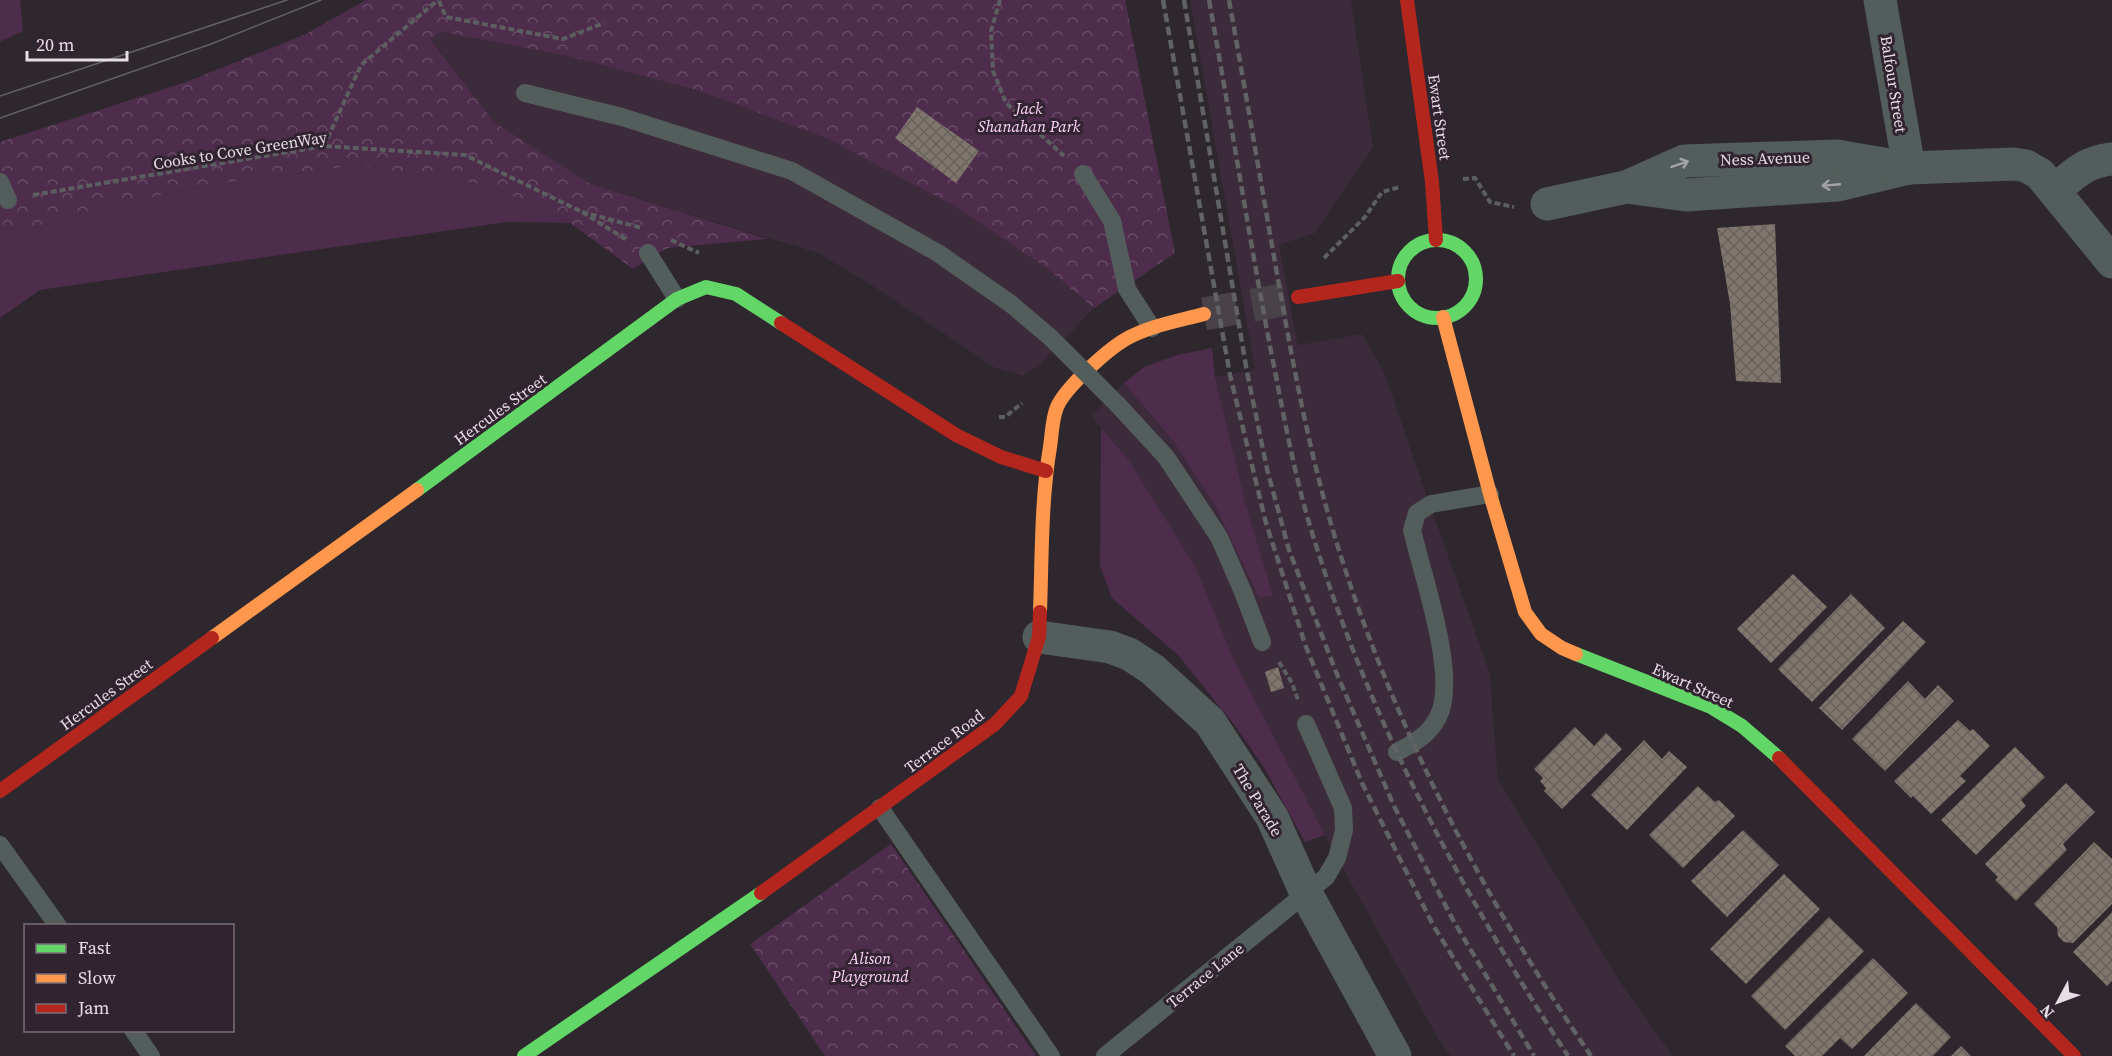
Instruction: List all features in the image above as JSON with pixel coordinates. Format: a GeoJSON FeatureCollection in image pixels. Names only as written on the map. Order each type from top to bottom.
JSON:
{"type":"FeatureCollection","features":[{"type":"Feature","properties":{"kind":"street","name":"Ewart Street"},"geometry":{"type":"LineString","coordinates":[[1407,0],[1432,182],[1436,240]]}},
{"type":"Feature","properties":{"kind":"street","name":"Balfour Street"},"geometry":{"type":"LineString","coordinates":[[1880,0],[1909,168]]}},
{"type":"Feature","properties":{"kind":"street"},"geometry":{"type":"LineString","coordinates":[[2054,191],[2084,166],[2112,159]]}},
{"type":"Feature","properties":{"kind":"street","name":"Ness Avenue"},"geometry":{"type":"LineString","coordinates":[[1547,204],[1626,188],[1686,195],[1838,185],[1909,168],[2014,164],[2026,166],[2040,174],[2112,262]]}},
{"type":"Feature","properties":{"kind":"street"},"geometry":{"type":"LineString","coordinates":[[1436,240],[1448,242],[1460,248],[1469,257],[1476,282],[1466,305],[1455,313],[1443,317],[1430,317],[1418,313],[1408,305],[1401,294],[1398,282],[1398,271],[1408,252],[1415,246],[1436,240]]}},
{"type":"Feature","properties":{"kind":"street"},"geometry":{"type":"LineString","coordinates":[[1298,297],[1398,282]]}},
{"type":"Feature","properties":{"kind":"street","name":"Hercules Street"},"geometry":{"type":"LineString","coordinates":[[0,791],[677,299],[706,287],[736,294],[956,435],[1001,457],[1046,471]]}},
{"type":"Feature","properties":{"kind":"street","name":"Terrace Road"},"geometry":{"type":"LineString","coordinates":[[524,1056],[880,808],[995,724],[1021,696],[1039,637],[1046,471],[1058,405],[1066,393],[1105,354],[1126,339],[1152,328],[1203,314]]}},
{"type":"Feature","properties":{"kind":"street","name":"Ewart Street"},"geometry":{"type":"LineString","coordinates":[[1443,317],[1490,494],[1525,612],[1541,634],[1562,648],[1711,708],[1742,726],[1774,753],[2074,1056]]}},
{"type":"Feature","properties":{"kind":"street","name":"The Parade"},"geometry":{"type":"LineString","coordinates":[[1039,637],[1110,647],[1129,654],[1152,669],[1210,722],[1272,817],[1306,893],[1395,1056]]}},
{"type":"Feature","properties":{"kind":"lane"},"geometry":{"type":"LineString","coordinates":[[525,93],[622,117],[792,171],[938,253],[1011,304],[1050,337],[1118,405],[1166,458],[1219,537],[1262,642]]}},
{"type":"Feature","properties":{"kind":"lane"},"geometry":{"type":"LineString","coordinates":[[1083,174],[1112,221],[1127,289],[1152,328]]}},
{"type":"Feature","properties":{"kind":"lane"},"geometry":{"type":"LineString","coordinates":[[0,182],[8,200]]}},
{"type":"Feature","properties":{"kind":"lane"},"geometry":{"type":"LineString","coordinates":[[648,253],[677,299]]}},
{"type":"Feature","properties":{"kind":"lane"},"geometry":{"type":"LineString","coordinates":[[1397,752],[1426,735],[1438,717],[1444,702],[1443,653],[1412,530],[1418,513],[1431,504],[1490,494]]}},
{"type":"Feature","properties":{"kind":"lane","name":"Terrace Lane"},"geometry":{"type":"LineString","coordinates":[[1105,1056],[1326,877],[1337,858],[1344,831],[1343,808],[1306,724]]}},
{"type":"Feature","properties":{"kind":"lane"},"geometry":{"type":"LineString","coordinates":[[880,808],[1051,1056]]}},
{"type":"Feature","properties":{"kind":"lane"},"geometry":{"type":"LineString","coordinates":[[0,845],[57,924]]}},
{"type":"Feature","properties":{"kind":"lane"},"geometry":{"type":"LineString","coordinates":[[134,1032],[151,1056]]}},
{"type":"Feature","properties":{"kind":"path"},"geometry":{"type":"LineString","coordinates":[[324,146],[361,65],[438,0],[446,17],[563,39],[604,23]]}},
{"type":"Feature","properties":{"kind":"path"},"geometry":{"type":"LineString","coordinates":[[1000,0],[991,32],[993,71],[1006,103],[1083,174]]}},
{"type":"Feature","properties":{"kind":"path","name":"Cooks to Cove GreenWay"},"geometry":{"type":"LineString","coordinates":[[8,200],[324,146],[465,155],[582,212],[648,253]]}},
{"type":"Feature","properties":{"kind":"path"},"geometry":{"type":"LineString","coordinates":[[1457,179],[1475,178],[1490,202],[1526,209],[1547,204]]}},
{"type":"Feature","properties":{"kind":"path"},"geometry":{"type":"LineString","coordinates":[[1346,237],[1365,218],[1382,192],[1407,184]]}},
{"type":"Feature","properties":{"kind":"path","name":"Cooks to Cove GreenWay"},"geometry":{"type":"LineString","coordinates":[[582,212],[649,230]]}},
{"type":"Feature","properties":{"kind":"path"},"geometry":{"type":"LineString","coordinates":[[666,238],[702,255]]}},
{"type":"Feature","properties":{"kind":"path"},"geometry":{"type":"LineString","coordinates":[[1262,642],[1292,682],[1306,724]]}},
{"type":"Feature","properties":{"kind":"shaded area"},"geometry":{"type":"Polygon","coordinates":[[[1190,0],[1351,0],[1373,147],[1315,233],[1279,245],[1298,345],[1362,334],[1385,374],[1490,674],[1498,780],[1624,988],[1673,1056],[1451,1056],[1439,1040],[1337,858],[1234,660],[1195,566],[1128,459],[1091,416],[1124,383],[1174,442],[1215,506],[1259,598],[1273,596],[1245,501],[1215,377],[1255,370],[1190,0]]]}},
{"type":"Feature","properties":{"kind":"shaded area"},"geometry":{"type":"Polygon","coordinates":[[[442,32],[568,56],[700,91],[826,138],[954,206],[1045,267],[1094,308],[1040,365],[1023,376],[995,368],[873,286],[818,253],[590,184],[494,122],[430,38],[442,32]]]}},
{"type":"Feature","properties":{"kind":"green space"},"geometry":{"type":"Polygon","coordinates":[[[0,0],[20,0],[23,31],[0,42],[0,0]]]}},
{"type":"Feature","properties":{"kind":"green space","name":"Jack Shanahan Park"},"geometry":{"type":"Polygon","coordinates":[[[366,0],[1125,0],[1175,253],[1094,308],[1045,267],[954,206],[826,138],[700,91],[568,56],[442,32],[430,39],[494,122],[590,184],[768,239],[667,248],[633,269],[570,223],[491,186],[358,165],[203,186],[70,216],[0,239],[0,142],[186,82],[304,35],[366,0]]]}},
{"type":"Feature","properties":{"kind":"green space"},"geometry":{"type":"Polygon","coordinates":[[[358,165],[491,186],[570,223],[507,222],[40,290],[0,318],[0,239],[70,216],[203,186],[358,165]]]}},
{"type":"Feature","properties":{"kind":"green space"},"geometry":{"type":"Polygon","coordinates":[[[1212,348],[1215,377],[1245,501],[1273,596],[1259,598],[1215,506],[1174,442],[1124,383],[1144,367],[1177,355],[1212,348]]]}},
{"type":"Feature","properties":{"kind":"green space"},"geometry":{"type":"Polygon","coordinates":[[[1101,428],[1128,459],[1195,566],[1234,660],[1325,835],[1305,842],[1265,769],[1236,727],[1178,655],[1112,598],[1100,566],[1101,428]]]}},
{"type":"Feature","properties":{"kind":"green space","name":"Alison Playground"},"geometry":{"type":"Polygon","coordinates":[[[891,844],[1036,1056],[825,1056],[750,944],[891,844]]]}},
{"type":"Feature","properties":{"kind":"building"},"geometry":{"type":"Polygon","coordinates":[[[917,107],[979,151],[956,183],[895,138],[917,107]]]}},
{"type":"Feature","properties":{"kind":"building"},"geometry":{"type":"Polygon","coordinates":[[[1775,224],[1781,383],[1736,381],[1730,304],[1717,228],[1775,224]]]}},
{"type":"Feature","properties":{"kind":"building"},"geometry":{"type":"Polygon","coordinates":[[[1793,574],[1827,607],[1771,663],[1737,629],[1793,574]]]}},
{"type":"Feature","properties":{"kind":"building"},"geometry":{"type":"Polygon","coordinates":[[[1851,594],[1885,628],[1812,702],[1778,669],[1851,594]]]}},
{"type":"Feature","properties":{"kind":"building"},"geometry":{"type":"Polygon","coordinates":[[[1903,621],[1926,642],[1842,730],[1819,708],[1903,621]]]}},
{"type":"Feature","properties":{"kind":"building"},"geometry":{"type":"Polygon","coordinates":[[[1278,667],[1284,688],[1271,692],[1265,672],[1278,667]]]}},
{"type":"Feature","properties":{"kind":"building"},"geometry":{"type":"Polygon","coordinates":[[[1908,681],[1925,699],[1938,685],[1954,701],[1885,771],[1852,739],[1908,681]]]}},
{"type":"Feature","properties":{"kind":"building"},"geometry":{"type":"Polygon","coordinates":[[[1958,720],[1970,731],[1973,729],[1990,746],[1960,776],[1966,781],[1931,814],[1894,781],[1958,720]]]}},
{"type":"Feature","properties":{"kind":"building"},"geometry":{"type":"Polygon","coordinates":[[[1575,727],[1594,746],[1606,733],[1622,749],[1562,809],[1544,791],[1546,788],[1540,781],[1543,778],[1534,769],[1575,727]]]}},
{"type":"Feature","properties":{"kind":"building"},"geometry":{"type":"Polygon","coordinates":[[[1644,740],[1662,759],[1669,751],[1687,767],[1627,830],[1591,795],[1644,740]]]}},
{"type":"Feature","properties":{"kind":"building"},"geometry":{"type":"Polygon","coordinates":[[[2015,747],[2045,777],[2021,800],[2026,806],[1976,855],[1941,820],[2015,747]]]}},
{"type":"Feature","properties":{"kind":"building"},"geometry":{"type":"Polygon","coordinates":[[[2066,783],[2095,812],[2063,844],[2067,850],[2016,901],[1995,880],[1998,877],[1985,864],[2066,783]]]}},
{"type":"Feature","properties":{"kind":"building"},"geometry":{"type":"Polygon","coordinates":[[[1698,786],[1715,802],[1719,800],[1735,816],[1683,868],[1649,835],[1698,786]]]}},
{"type":"Feature","properties":{"kind":"building"},"geometry":{"type":"Polygon","coordinates":[[[1743,830],[1779,865],[1727,917],[1691,881],[1743,830]]]}},
{"type":"Feature","properties":{"kind":"building"},"geometry":{"type":"Polygon","coordinates":[[[2094,842],[2112,859],[2112,904],[2073,943],[2064,942],[2058,936],[2057,927],[2034,904],[2094,842]]]}},
{"type":"Feature","properties":{"kind":"building"},"geometry":{"type":"Polygon","coordinates":[[[1784,874],[1820,909],[1746,984],[1710,949],[1784,874]]]}},
{"type":"Feature","properties":{"kind":"building"},"geometry":{"type":"Polygon","coordinates":[[[2112,912],[2112,981],[2107,986],[2073,952],[2112,912]]]}},
{"type":"Feature","properties":{"kind":"building"},"geometry":{"type":"Polygon","coordinates":[[[1829,917],[1864,951],[1785,1030],[1751,996],[1829,917]]]}},
{"type":"Feature","properties":{"kind":"building"},"geometry":{"type":"Polygon","coordinates":[[[1873,958],[1908,993],[1852,1049],[1840,1038],[1822,1056],[1795,1056],[1785,1046],[1873,958]]]}},
{"type":"Feature","properties":{"kind":"building"},"geometry":{"type":"Polygon","coordinates":[[[1916,1003],[1951,1037],[1933,1056],[1864,1056],[1916,1003]]]}},
{"type":"Feature","properties":{"kind":"building"},"geometry":{"type":"Polygon","coordinates":[[[1961,1046],[1971,1056],[1951,1056],[1961,1046]]]}},
{"type":"Feature","properties":{"kind":"tunnel"},"geometry":{"type":"LineString","coordinates":[[1204,314],[1298,297]]}},
{"type":"Feature","properties":{"kind":"tram line"},"geometry":{"type":"LineString","coordinates":[[0,96],[287,0]]}},
{"type":"Feature","properties":{"kind":"tram line"},"geometry":{"type":"LineString","coordinates":[[0,118],[211,44],[321,0]]}},
{"type":"Feature","properties":{"kind":"railway"},"geometry":{"type":"LineString","coordinates":[[1163,0],[1230,375],[1266,523],[1306,647],[1362,783],[1433,925],[1514,1056]]}},
{"type":"Feature","properties":{"kind":"railway"},"geometry":{"type":"LineString","coordinates":[[1184,0],[1247,372],[1267,469],[1289,550],[1336,672],[1394,806],[1453,920],[1534,1056]]}},
{"type":"Feature","properties":{"kind":"railway"},"geometry":{"type":"LineString","coordinates":[[1209,0],[1289,443],[1314,539],[1337,607],[1363,675],[1423,806],[1492,933],[1568,1056]]}},
{"type":"Feature","properties":{"kind":"railway"},"geometry":{"type":"LineString","coordinates":[[1229,0],[1305,419],[1334,534],[1357,603],[1382,672],[1443,805],[1513,933],[1591,1056]]}},
{"type":"Feature","properties":{"kind":"traffic: fast"},"geometry":{"type":"LineString","coordinates":[[1437,240],[1452,243],[1464,252],[1473,264],[1476,279],[1473,294],[1464,306],[1452,315],[1437,318],[1422,315],[1410,306],[1401,294],[1398,279],[1401,264],[1410,252],[1422,243],[1437,240]]}},
{"type":"Feature","properties":{"kind":"traffic: fast"},"geometry":{"type":"LineString","coordinates":[[417,490],[677,299],[706,287],[736,294],[781,323]]}},
{"type":"Feature","properties":{"kind":"traffic: fast"},"geometry":{"type":"LineString","coordinates":[[1576,654],[1711,707],[1742,726],[1779,758]]}},
{"type":"Feature","properties":{"kind":"traffic: fast"},"geometry":{"type":"LineString","coordinates":[[524,1056],[761,893]]}},
{"type":"Feature","properties":{"kind":"traffic: slow"},"geometry":{"type":"LineString","coordinates":[[1040,612],[1045,488],[1053,422],[1061,399],[1087,370],[1126,339],[1154,327],[1204,314]]}},
{"type":"Feature","properties":{"kind":"traffic: slow"},"geometry":{"type":"LineString","coordinates":[[1443,317],[1490,494],[1525,612],[1541,634],[1576,654]]}},
{"type":"Feature","properties":{"kind":"traffic: slow"},"geometry":{"type":"LineString","coordinates":[[212,638],[417,490]]}},
{"type":"Feature","properties":{"kind":"traffic: jam"},"geometry":{"type":"LineString","coordinates":[[1407,0],[1432,182],[1436,240]]}},
{"type":"Feature","properties":{"kind":"traffic: jam"},"geometry":{"type":"LineString","coordinates":[[1298,297],[1398,281]]}},
{"type":"Feature","properties":{"kind":"traffic: jam"},"geometry":{"type":"LineString","coordinates":[[781,323],[956,435],[1001,457],[1046,471]]}},
{"type":"Feature","properties":{"kind":"traffic: jam"},"geometry":{"type":"LineString","coordinates":[[761,893],[995,724],[1021,696],[1039,637],[1040,612]]}},
{"type":"Feature","properties":{"kind":"traffic: jam"},"geometry":{"type":"LineString","coordinates":[[0,791],[212,638]]}},
{"type":"Feature","properties":{"kind":"traffic: jam"},"geometry":{"type":"LineString","coordinates":[[1779,758],[2074,1056]]}}]}
